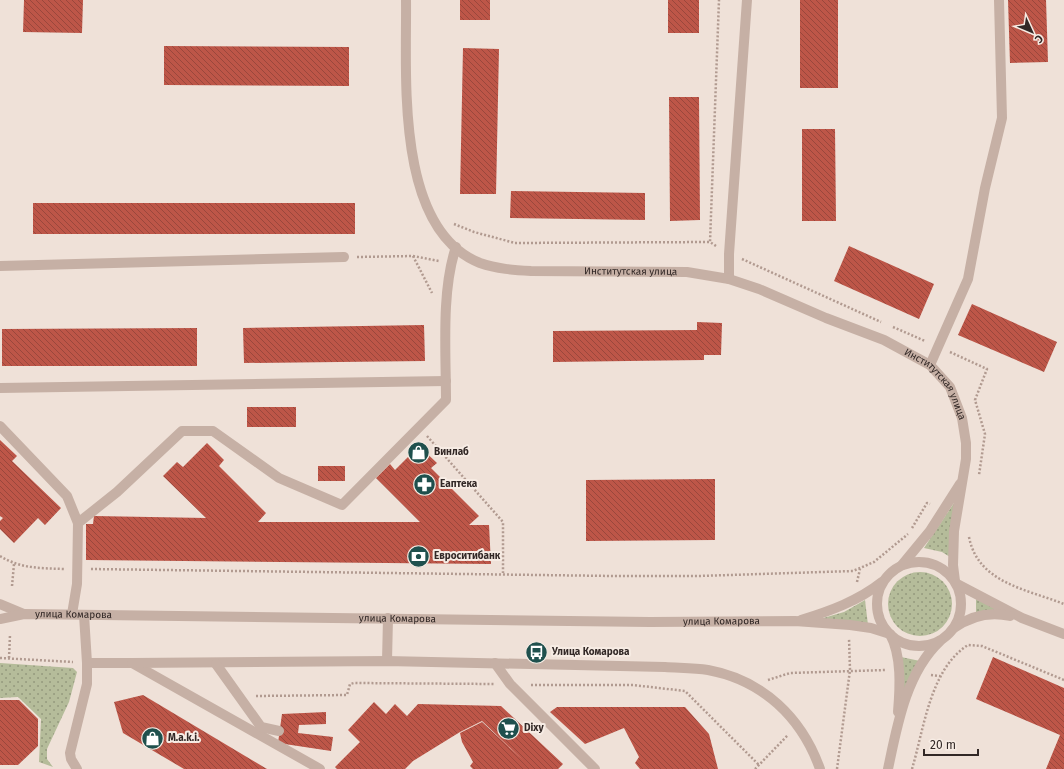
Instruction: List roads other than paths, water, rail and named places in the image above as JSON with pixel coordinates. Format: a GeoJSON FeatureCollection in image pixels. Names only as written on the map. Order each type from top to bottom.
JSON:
{"type":"FeatureCollection","features":[{"type":"Feature","properties":{"kind":"street","name":"Институтская улица"},"geometry":{"type":"LineString","coordinates":[[406,0],[408,122],[410,148],[422,194],[430,211],[446,237],[456,247],[480,262],[506,269],[531,271],[687,272],[729,279],[759,289],[826,318],[884,340],[930,365],[950,387],[960,411],[966,443],[964,477],[954,531],[953,565],[956,583]]}},
{"type":"Feature","properties":{"kind":"street"},"geometry":{"type":"LineString","coordinates":[[729,279],[729,254],[747,0]]}},
{"type":"Feature","properties":{"kind":"street"},"geometry":{"type":"LineString","coordinates":[[930,365],[968,279],[985,188],[1002,118],[999,0]]}},
{"type":"Feature","properties":{"kind":"street"},"geometry":{"type":"LineString","coordinates":[[78,523],[117,492],[182,431],[213,431],[279,478],[342,505],[446,400],[446,320],[451,262],[456,247]]}},
{"type":"Feature","properties":{"kind":"street"},"geometry":{"type":"LineString","coordinates":[[0,266],[344,257]]}},
{"type":"Feature","properties":{"kind":"street"},"geometry":{"type":"LineString","coordinates":[[0,388],[446,382]]}},
{"type":"Feature","properties":{"kind":"street"},"geometry":{"type":"LineString","coordinates":[[0,426],[67,496],[78,523],[78,569],[72,614]]}},
{"type":"Feature","properties":{"kind":"street","name":"Институтская улица"},"geometry":{"type":"LineString","coordinates":[[901,566],[920,544],[944,510],[964,477]]}},
{"type":"Feature","properties":{"kind":"street"},"geometry":{"type":"LineString","coordinates":[[941,639],[932,644],[914,645],[897,640],[890,634],[881,622],[877,599],[880,587],[884,580],[896,568],[918,561],[930,563],[941,568],[956,583],[1022,618],[1064,634]]}},
{"type":"Feature","properties":{"kind":"street","name":"улица Комарова"},"geometry":{"type":"LineString","coordinates":[[795,621],[824,612],[854,600],[884,580]]}},
{"type":"Feature","properties":{"kind":"street"},"geometry":{"type":"LineString","coordinates":[[953,629],[958,620],[961,609],[961,596],[956,583]]}},
{"type":"Feature","properties":{"kind":"street"},"geometry":{"type":"LineString","coordinates":[[0,604],[24,614]]}},
{"type":"Feature","properties":{"kind":"street","name":"улица Комарова"},"geometry":{"type":"LineString","coordinates":[[0,619],[24,614],[72,614],[650,622],[795,621],[850,625],[871,628],[890,634]]}},
{"type":"Feature","properties":{"kind":"street"},"geometry":{"type":"LineString","coordinates":[[888,769],[897,728],[917,673],[926,657],[941,639],[970,618],[987,614],[1002,614],[1022,618]]}},
{"type":"Feature","properties":{"kind":"street"},"geometry":{"type":"LineString","coordinates":[[78,769],[70,759],[70,754],[87,684],[84,615]]}},
{"type":"Feature","properties":{"kind":"street"},"geometry":{"type":"LineString","coordinates":[[387,661],[388,618]]}},
{"type":"Feature","properties":{"kind":"street"},"geometry":{"type":"LineString","coordinates":[[890,634],[896,652],[898,671],[899,698],[897,728]]}},
{"type":"Feature","properties":{"kind":"street"},"geometry":{"type":"LineString","coordinates":[[87,663],[216,664],[387,661],[665,667],[708,670],[741,680],[753,686],[776,702],[798,725],[807,739],[820,769]]}},
{"type":"Feature","properties":{"kind":"street"},"geometry":{"type":"LineString","coordinates":[[132,663],[320,769]]}},
{"type":"Feature","properties":{"kind":"street"},"geometry":{"type":"LineString","coordinates":[[495,663],[510,684],[595,769]]}},
{"type":"Feature","properties":{"kind":"street"},"geometry":{"type":"LineString","coordinates":[[216,664],[261,727],[279,731]]}},
{"type":"Feature","properties":{"kind":"place","name":"Винлаб"},"geometry":{"type":"Point","coordinates":[418,452]}},
{"type":"Feature","properties":{"kind":"place","name":"Еаптека"},"geometry":{"type":"Point","coordinates":[425,484]}},
{"type":"Feature","properties":{"kind":"place","name":"Евроситибанк"},"geometry":{"type":"Point","coordinates":[419,556]}},
{"type":"Feature","properties":{"kind":"place","name":"Улица Комарова"},"geometry":{"type":"Point","coordinates":[536,652]}},
{"type":"Feature","properties":{"kind":"place","name":"Dixy"},"geometry":{"type":"Point","coordinates":[509,728]}},
{"type":"Feature","properties":{"kind":"place","name":"M.a.k.i."},"geometry":{"type":"Point","coordinates":[153,738]}}]}
